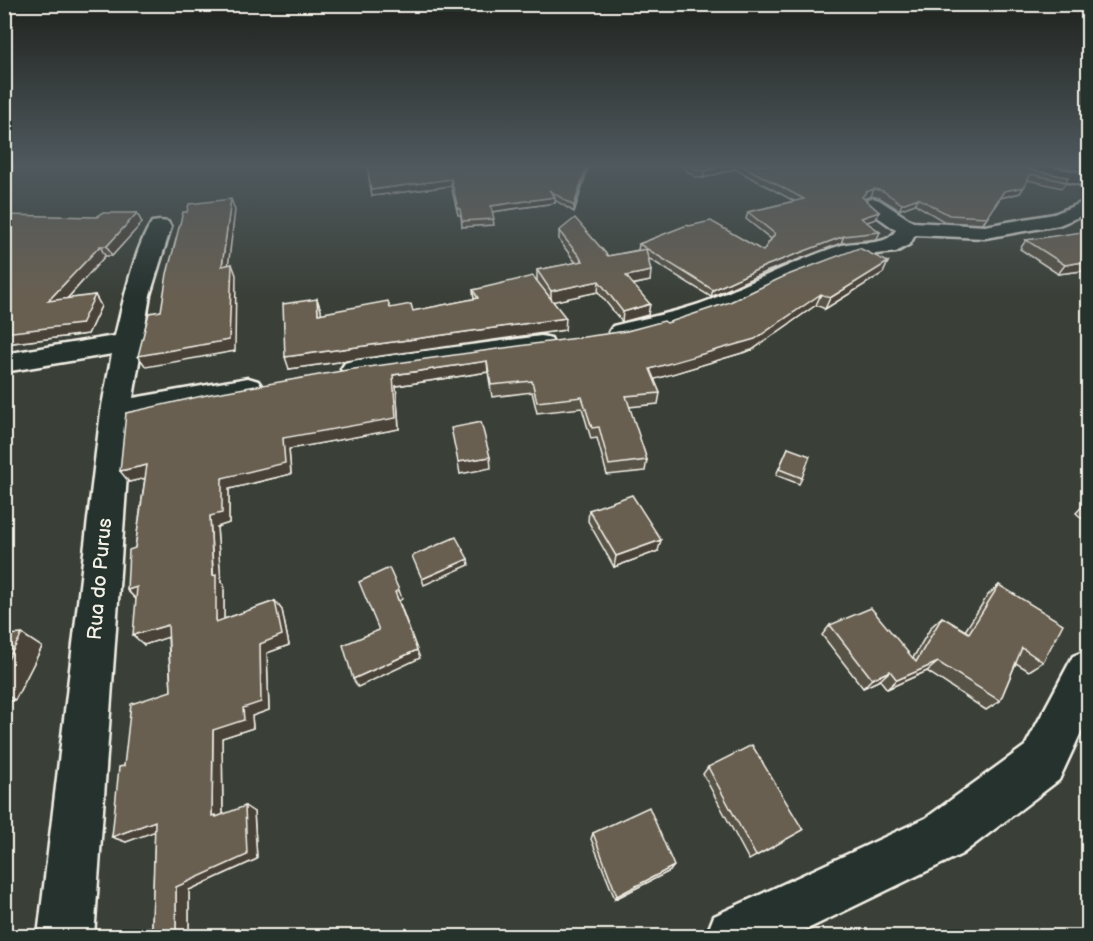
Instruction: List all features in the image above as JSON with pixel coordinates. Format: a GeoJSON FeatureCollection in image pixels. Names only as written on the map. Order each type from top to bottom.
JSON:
{"type":"FeatureCollection","features":[{"type":"Feature","properties":{"kind":"street"},"geometry":{"type":"LineString","coordinates":[[879,209],[908,228],[996,232],[1059,219],[1082,209]]}},
{"type":"Feature","properties":{"kind":"street","name":"Rua do Purus"},"geometry":{"type":"LineString","coordinates":[[66,936],[116,411],[126,343],[145,265],[160,227]]}},
{"type":"Feature","properties":{"kind":"street"},"geometry":{"type":"LineString","coordinates":[[592,337],[656,325],[717,306],[772,280],[850,250],[888,247],[902,239],[908,228]]}},
{"type":"Feature","properties":{"kind":"street"},"geometry":{"type":"LineString","coordinates":[[327,374],[560,341]]}},
{"type":"Feature","properties":{"kind":"street"},"geometry":{"type":"LineString","coordinates":[[4,363],[126,343]]}},
{"type":"Feature","properties":{"kind":"street"},"geometry":{"type":"LineString","coordinates":[[116,411],[268,385]]}},
{"type":"Feature","properties":{"kind":"street"},"geometry":{"type":"LineString","coordinates":[[734,936],[944,836],[1033,770],[1042,763],[1089,670]]}},
{"type":"Feature","properties":{"kind":"building"},"geometry":{"type":"Polygon","coordinates":[[[188,209],[230,209],[222,266],[232,264],[229,340],[138,356],[149,313],[161,311],[167,274],[183,212],[187,212],[188,209]]]}},
{"type":"Feature","properties":{"kind":"building"},"geometry":{"type":"Polygon","coordinates":[[[458,209],[492,209],[494,219],[462,221],[460,209],[458,209]]]}},
{"type":"Feature","properties":{"kind":"building"},"geometry":{"type":"Polygon","coordinates":[[[761,209],[876,209],[879,212],[861,218],[880,232],[844,236],[765,266],[713,290],[639,244],[687,225],[711,221],[763,251],[775,234],[748,212],[761,209]]]}},
{"type":"Feature","properties":{"kind":"building"},"geometry":{"type":"Polygon","coordinates":[[[938,209],[992,209],[987,217],[949,215],[938,209]]]}},
{"type":"Feature","properties":{"kind":"building"},"geometry":{"type":"Polygon","coordinates":[[[101,213],[137,213],[107,246],[100,246],[48,301],[95,295],[81,324],[4,333],[4,215],[97,217],[101,213]]]}},
{"type":"Feature","properties":{"kind":"building"},"geometry":{"type":"Polygon","coordinates":[[[575,218],[608,256],[646,249],[651,271],[626,276],[650,304],[623,312],[599,281],[551,291],[537,270],[583,261],[559,231],[575,218]]]}},
{"type":"Feature","properties":{"kind":"building"},"geometry":{"type":"Polygon","coordinates":[[[1089,231],[1089,261],[1065,265],[1026,240],[1089,231]]]}},
{"type":"Feature","properties":{"kind":"building"},"geometry":{"type":"Polygon","coordinates":[[[859,248],[888,262],[830,298],[821,294],[755,339],[650,369],[660,393],[626,396],[647,460],[609,465],[599,427],[592,428],[582,397],[537,402],[532,381],[491,385],[487,361],[393,375],[396,418],[283,438],[285,463],[222,478],[222,513],[210,516],[213,576],[216,575],[216,622],[275,601],[282,635],[260,644],[261,702],[243,708],[244,720],[213,730],[212,816],[216,817],[245,806],[247,855],[176,887],[176,936],[129,936],[152,927],[155,821],[112,837],[119,767],[124,766],[131,704],[171,691],[168,625],[133,635],[137,587],[127,590],[129,550],[135,548],[147,465],[120,471],[126,413],[211,394],[347,370],[627,331],[664,321],[667,323],[730,302],[785,276],[859,248]]]}},
{"type":"Feature","properties":{"kind":"building"},"geometry":{"type":"Polygon","coordinates":[[[533,276],[566,318],[285,357],[283,304],[317,299],[318,314],[388,301],[390,308],[411,304],[413,311],[478,298],[473,290],[533,276]]]}},
{"type":"Feature","properties":{"kind":"building"},"geometry":{"type":"Polygon","coordinates":[[[481,422],[490,457],[458,462],[451,428],[481,422]]]}},
{"type":"Feature","properties":{"kind":"building"},"geometry":{"type":"Polygon","coordinates":[[[788,448],[810,456],[802,478],[779,469],[788,448]]]}},
{"type":"Feature","properties":{"kind":"building"},"geometry":{"type":"Polygon","coordinates":[[[632,495],[661,540],[616,556],[589,510],[632,495]]]}},
{"type":"Feature","properties":{"kind":"building"},"geometry":{"type":"Polygon","coordinates":[[[1089,500],[1089,513],[1082,507],[1089,500]]]}},
{"type":"Feature","properties":{"kind":"building"},"geometry":{"type":"Polygon","coordinates":[[[456,537],[468,559],[422,579],[412,556],[456,537]]]}},
{"type":"Feature","properties":{"kind":"building"},"geometry":{"type":"Polygon","coordinates":[[[389,568],[399,590],[395,592],[417,650],[353,679],[343,645],[379,630],[359,582],[389,568]]]}},
{"type":"Feature","properties":{"kind":"building"},"geometry":{"type":"Polygon","coordinates":[[[999,585],[1063,624],[1043,662],[1022,648],[1000,701],[938,662],[897,680],[890,671],[872,679],[830,625],[871,608],[916,662],[942,617],[969,633],[999,585]]]}},
{"type":"Feature","properties":{"kind":"building"},"geometry":{"type":"Polygon","coordinates":[[[22,634],[4,666],[4,635],[22,634]]]}},
{"type":"Feature","properties":{"kind":"building"},"geometry":{"type":"Polygon","coordinates":[[[752,745],[803,830],[756,856],[708,767],[752,745]]]}},
{"type":"Feature","properties":{"kind":"building"},"geometry":{"type":"Polygon","coordinates":[[[649,807],[674,866],[617,896],[593,833],[649,807]]]}}]}
